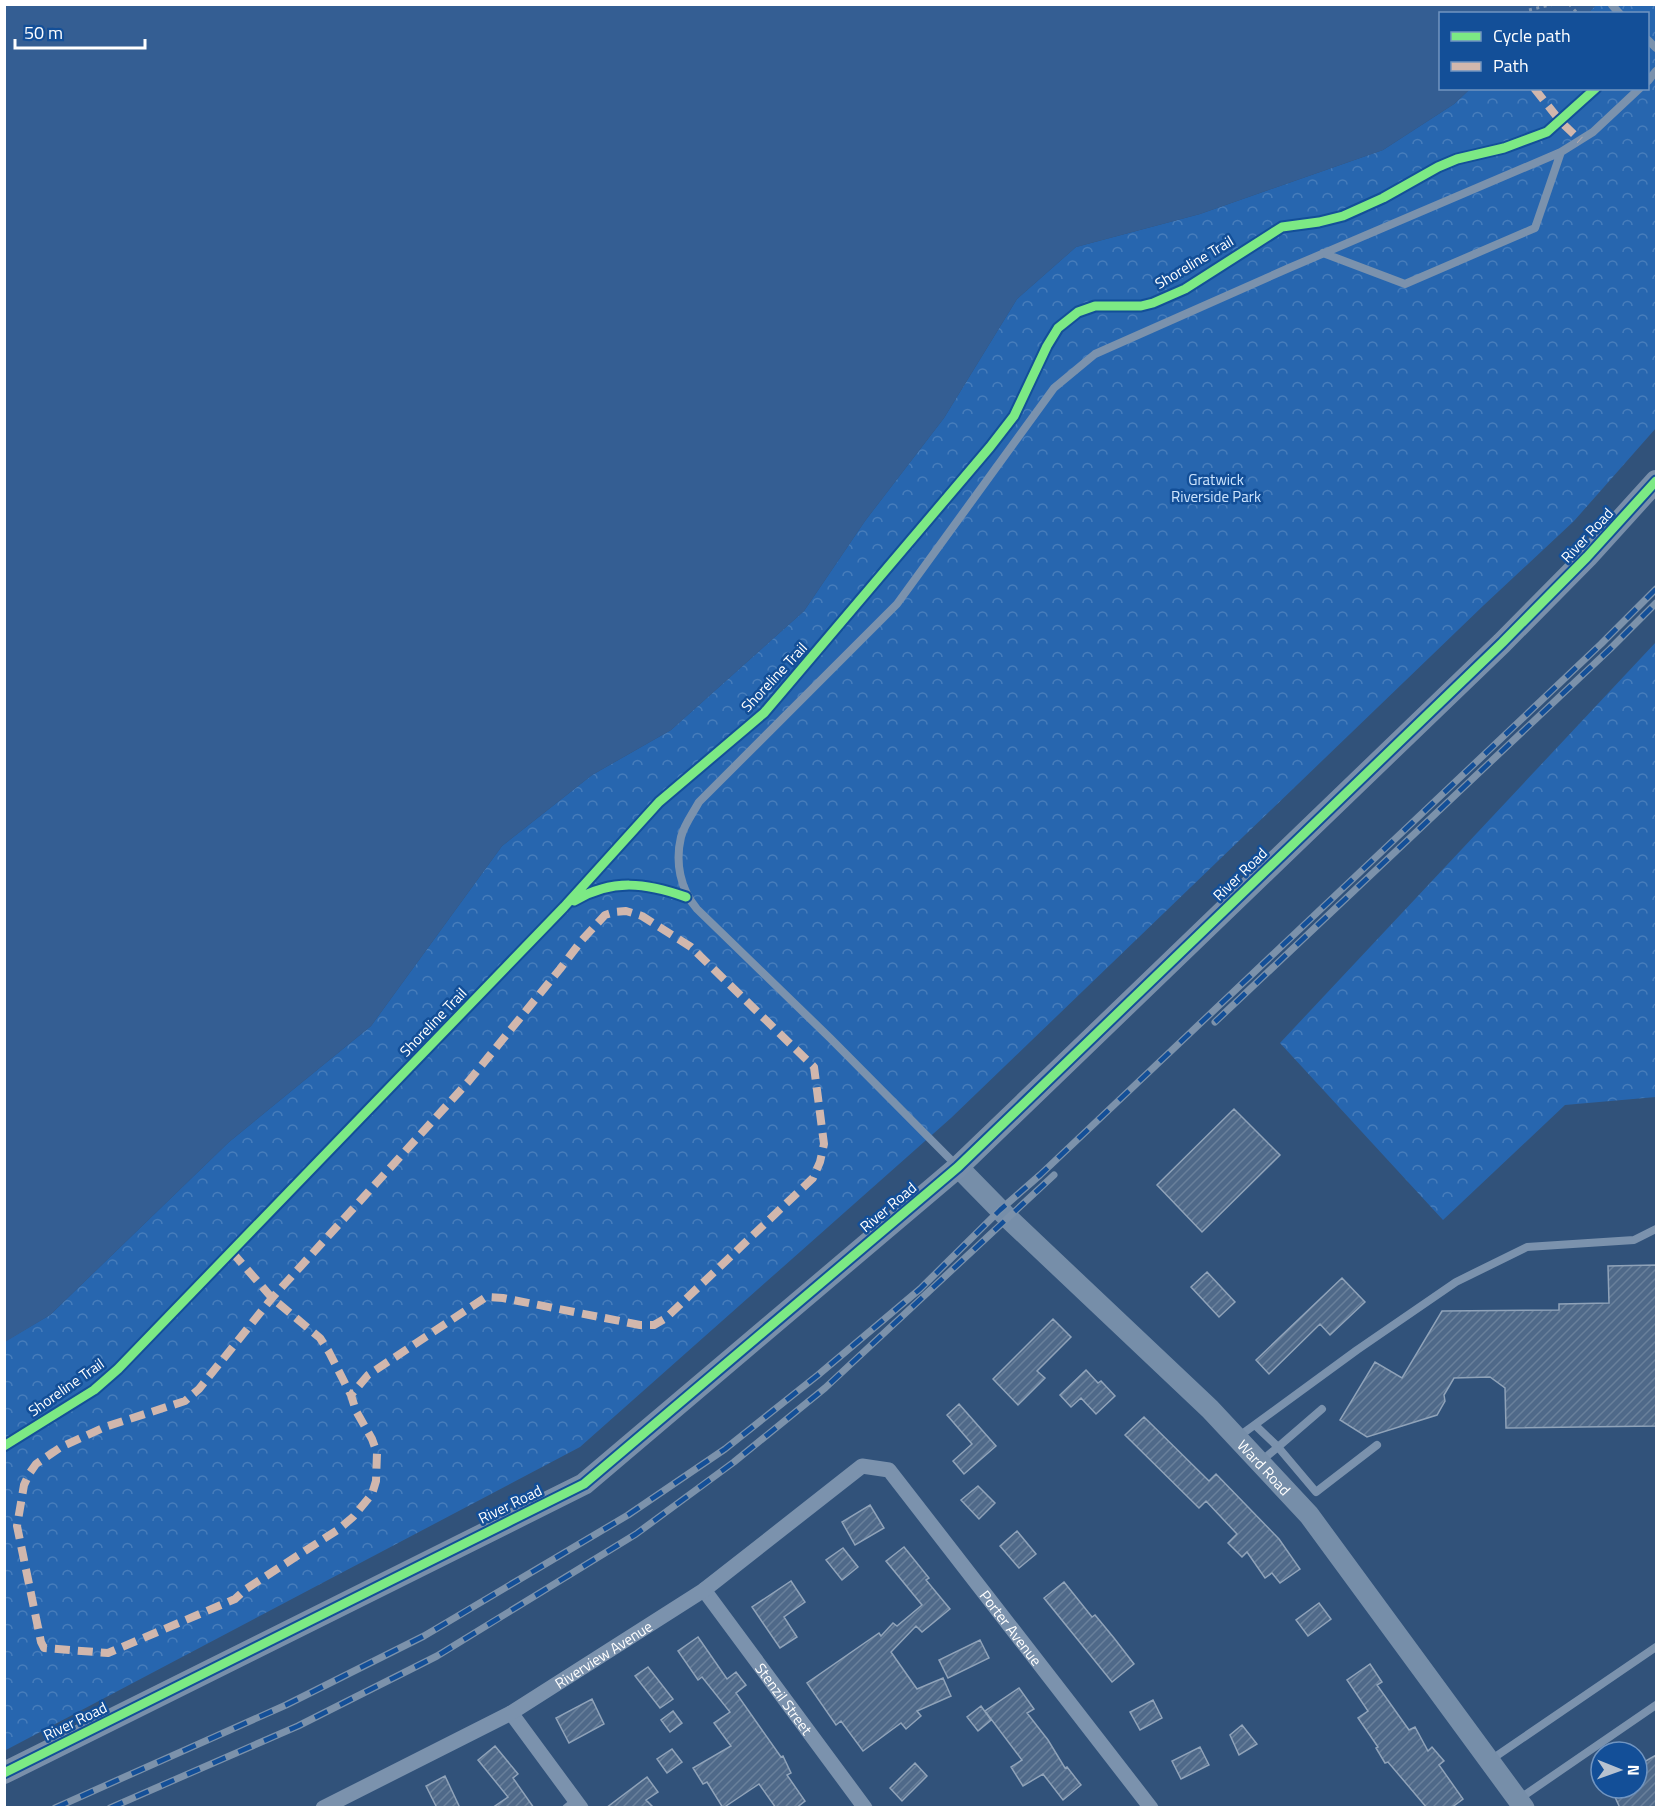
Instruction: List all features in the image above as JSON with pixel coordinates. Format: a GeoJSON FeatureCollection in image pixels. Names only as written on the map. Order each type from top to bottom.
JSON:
{"type":"FeatureCollection","features":[{"type":"Feature","properties":{"kind":"main road","name":"River Road"},"geometry":{"type":"LineString","coordinates":[[4,1773],[584,1484],[958,1167],[1494,651],[1587,557],[1656,482]]}},
{"type":"Feature","properties":{"kind":"main road","name":"Ward Road"},"geometry":{"type":"LineString","coordinates":[[958,1167],[1008,1218],[1210,1409],[1259,1462],[1307,1498],[1316,1524],[1521,1804]]}},
{"type":"Feature","properties":{"kind":"street","name":"Riverview Avenue"},"geometry":{"type":"LineString","coordinates":[[323,1808],[511,1713],[704,1590],[862,1466]]}},
{"type":"Feature","properties":{"kind":"street","name":"Porter Avenue"},"geometry":{"type":"LineString","coordinates":[[862,1466],[890,1470],[1151,1808]]}},
{"type":"Feature","properties":{"kind":"street","name":"Stenzil Street"},"geometry":{"type":"LineString","coordinates":[[704,1590],[865,1808]]}},
{"type":"Feature","properties":{"kind":"street"},"geometry":{"type":"LineString","coordinates":[[511,1713],[575,1805]]}},
{"type":"Feature","properties":{"kind":"lane"},"geometry":{"type":"LineString","coordinates":[[958,1167],[686,897],[678,864],[681,835],[699,802],[897,604],[1054,388],[1095,354],[1323,253],[1561,152],[1593,132],[1638,90]]}},
{"type":"Feature","properties":{"kind":"lane"},"geometry":{"type":"LineString","coordinates":[[1323,253],[1406,284],[1535,228],[1561,152]]}},
{"type":"Feature","properties":{"kind":"lane"},"geometry":{"type":"LineString","coordinates":[[1237,1438],[1357,1350],[1456,1282],[1527,1247],[1634,1240],[1656,1229]]}},
{"type":"Feature","properties":{"kind":"lane"},"geometry":{"type":"LineString","coordinates":[[1259,1462],[1322,1409]]}},
{"type":"Feature","properties":{"kind":"lane"},"geometry":{"type":"LineString","coordinates":[[1255,1425],[1278,1447],[1307,1498],[1377,1445]]}},
{"type":"Feature","properties":{"kind":"lane"},"geometry":{"type":"LineString","coordinates":[[1489,1761],[1656,1647]]}},
{"type":"Feature","properties":{"kind":"lane"},"geometry":{"type":"LineString","coordinates":[[1521,1804],[1656,1706]]}},
{"type":"Feature","properties":{"kind":"path"},"geometry":{"type":"LineString","coordinates":[[1530,10],[1554,4]]}},
{"type":"Feature","properties":{"kind":"green space","name":"Gratwick Riverside Park"},"geometry":{"type":"Polygon","coordinates":[[[1596,5],[1656,5],[1656,428],[1574,521],[951,1118],[580,1447],[6,1750],[4,1746],[4,1342],[50,1315],[229,1142],[371,1026],[502,846],[592,775],[671,730],[804,611],[865,521],[944,418],[1017,299],[1076,247],[1200,214],[1383,150],[1454,104],[1469,90],[1649,90],[1649,12],[1589,12],[1596,5]]]}},
{"type":"Feature","properties":{"kind":"green space"},"geometry":{"type":"Polygon","coordinates":[[[1656,642],[1656,1097],[1565,1105],[1443,1220],[1280,1043],[1656,642]]]}},
{"type":"Feature","properties":{"kind":"shaded area"},"geometry":{"type":"Polygon","coordinates":[[[5,4],[1596,5],[1589,12],[1439,12],[1439,90],[1469,90],[1454,104],[1383,150],[1200,214],[1076,247],[1017,299],[944,418],[865,521],[804,611],[671,730],[592,775],[502,846],[371,1026],[229,1142],[50,1315],[5,1342],[5,4]]]}},
{"type":"Feature","properties":{"kind":"building"},"geometry":{"type":"Polygon","coordinates":[[[1234,1109],[1280,1155],[1202,1232],[1157,1185],[1234,1109]]]}},
{"type":"Feature","properties":{"kind":"building"},"geometry":{"type":"Polygon","coordinates":[[[1656,1265],[1656,1426],[1506,1428],[1505,1388],[1490,1377],[1454,1378],[1444,1395],[1445,1401],[1437,1415],[1367,1437],[1340,1420],[1375,1362],[1402,1378],[1442,1311],[1559,1310],[1559,1304],[1609,1303],[1608,1266],[1656,1265]]]}},
{"type":"Feature","properties":{"kind":"building"},"geometry":{"type":"Polygon","coordinates":[[[1207,1272],[1235,1302],[1219,1317],[1191,1287],[1207,1272]]]}},
{"type":"Feature","properties":{"kind":"building"},"geometry":{"type":"Polygon","coordinates":[[[1342,1278],[1365,1302],[1330,1335],[1320,1324],[1269,1374],[1256,1360],[1342,1278]]]}},
{"type":"Feature","properties":{"kind":"building"},"geometry":{"type":"Polygon","coordinates":[[[1053,1319],[1071,1337],[1037,1371],[1045,1378],[1018,1405],[993,1379],[1053,1319]]]}},
{"type":"Feature","properties":{"kind":"building"},"geometry":{"type":"Polygon","coordinates":[[[1086,1370],[1098,1383],[1101,1381],[1115,1396],[1096,1414],[1081,1398],[1071,1407],[1060,1395],[1086,1370]]]}},
{"type":"Feature","properties":{"kind":"building"},"geometry":{"type":"Polygon","coordinates":[[[959,1404],[996,1446],[964,1474],[953,1461],[972,1444],[947,1415],[959,1404]]]}},
{"type":"Feature","properties":{"kind":"building"},"geometry":{"type":"Polygon","coordinates":[[[1144,1417],[1209,1481],[1216,1474],[1279,1539],[1300,1569],[1280,1583],[1272,1573],[1265,1578],[1247,1552],[1242,1557],[1228,1543],[1237,1534],[1206,1501],[1199,1508],[1125,1435],[1144,1417]]]}},
{"type":"Feature","properties":{"kind":"building"},"geometry":{"type":"Polygon","coordinates":[[[978,1486],[995,1503],[979,1519],[961,1500],[978,1486]]]}},
{"type":"Feature","properties":{"kind":"building"},"geometry":{"type":"Polygon","coordinates":[[[870,1505],[884,1528],[855,1545],[842,1522],[870,1505]]]}},
{"type":"Feature","properties":{"kind":"building"},"geometry":{"type":"Polygon","coordinates":[[[1017,1531],[1036,1554],[1019,1568],[1000,1546],[1017,1531]]]}},
{"type":"Feature","properties":{"kind":"building"},"geometry":{"type":"Polygon","coordinates":[[[904,1547],[929,1578],[926,1580],[950,1609],[922,1632],[916,1626],[891,1652],[917,1689],[943,1678],[951,1696],[917,1711],[921,1716],[906,1729],[901,1723],[863,1751],[841,1721],[836,1725],[807,1683],[879,1633],[881,1636],[893,1623],[897,1626],[922,1605],[886,1561],[904,1547]]]}},
{"type":"Feature","properties":{"kind":"building"},"geometry":{"type":"Polygon","coordinates":[[[843,1548],[858,1567],[842,1580],[826,1560],[843,1548]]]}},
{"type":"Feature","properties":{"kind":"building"},"geometry":{"type":"Polygon","coordinates":[[[791,1581],[805,1602],[784,1617],[797,1637],[780,1648],[752,1607],[791,1581]]]}},
{"type":"Feature","properties":{"kind":"building"},"geometry":{"type":"Polygon","coordinates":[[[1064,1582],[1092,1617],[1095,1615],[1134,1664],[1112,1682],[1044,1598],[1064,1582]]]}},
{"type":"Feature","properties":{"kind":"building"},"geometry":{"type":"Polygon","coordinates":[[[1319,1603],[1331,1619],[1308,1636],[1296,1620],[1319,1603]]]}},
{"type":"Feature","properties":{"kind":"building"},"geometry":{"type":"Polygon","coordinates":[[[698,1637],[727,1679],[736,1672],[746,1685],[736,1693],[781,1757],[783,1756],[791,1773],[787,1775],[805,1801],[796,1808],[776,1808],[759,1784],[723,1808],[707,1782],[703,1784],[693,1768],[731,1746],[714,1723],[730,1712],[702,1677],[698,1680],[678,1651],[698,1637]]]}},
{"type":"Feature","properties":{"kind":"building"},"geometry":{"type":"Polygon","coordinates":[[[980,1640],[989,1658],[948,1678],[939,1660],[980,1640]]]}},
{"type":"Feature","properties":{"kind":"building"},"geometry":{"type":"Polygon","coordinates":[[[1370,1664],[1382,1682],[1377,1685],[1409,1730],[1415,1727],[1428,1751],[1432,1747],[1444,1761],[1439,1765],[1463,1799],[1451,1808],[1427,1808],[1388,1762],[1385,1763],[1376,1748],[1378,1747],[1358,1718],[1368,1711],[1347,1680],[1370,1664]]]}},
{"type":"Feature","properties":{"kind":"building"},"geometry":{"type":"Polygon","coordinates":[[[648,1667],[673,1699],[660,1708],[635,1676],[648,1667]]]}},
{"type":"Feature","properties":{"kind":"building"},"geometry":{"type":"Polygon","coordinates":[[[1019,1688],[1034,1709],[1027,1713],[1048,1740],[1065,1768],[1067,1767],[1081,1785],[1063,1800],[1043,1774],[1023,1786],[1011,1767],[1022,1760],[985,1711],[1019,1688]]]}},
{"type":"Feature","properties":{"kind":"building"},"geometry":{"type":"Polygon","coordinates":[[[592,1699],[604,1724],[569,1743],[556,1718],[592,1699]]]}},
{"type":"Feature","properties":{"kind":"building"},"geometry":{"type":"Polygon","coordinates":[[[1153,1700],[1162,1718],[1140,1730],[1130,1712],[1153,1700]]]}},
{"type":"Feature","properties":{"kind":"building"},"geometry":{"type":"Polygon","coordinates":[[[981,1706],[991,1720],[978,1731],[967,1717],[981,1706]]]}},
{"type":"Feature","properties":{"kind":"building"},"geometry":{"type":"Polygon","coordinates":[[[673,1711],[682,1723],[670,1732],[661,1720],[673,1711]]]}},
{"type":"Feature","properties":{"kind":"building"},"geometry":{"type":"Polygon","coordinates":[[[1242,1725],[1257,1744],[1239,1755],[1230,1735],[1242,1725]]]}},
{"type":"Feature","properties":{"kind":"building"},"geometry":{"type":"Polygon","coordinates":[[[495,1746],[518,1774],[513,1778],[534,1808],[492,1808],[508,1797],[478,1760],[495,1746]]]}},
{"type":"Feature","properties":{"kind":"building"},"geometry":{"type":"Polygon","coordinates":[[[1200,1747],[1209,1765],[1181,1779],[1172,1761],[1200,1747]]]}},
{"type":"Feature","properties":{"kind":"building"},"geometry":{"type":"Polygon","coordinates":[[[672,1749],[682,1762],[667,1773],[657,1759],[672,1749]]]}},
{"type":"Feature","properties":{"kind":"building"},"geometry":{"type":"Polygon","coordinates":[[[1656,1755],[1656,1808],[1620,1808],[1616,1800],[1649,1800],[1649,1759],[1656,1755]]]}},
{"type":"Feature","properties":{"kind":"building"},"geometry":{"type":"Polygon","coordinates":[[[915,1763],[927,1776],[902,1801],[890,1788],[915,1763]]]}},
{"type":"Feature","properties":{"kind":"building"},"geometry":{"type":"Polygon","coordinates":[[[445,1776],[460,1808],[437,1808],[426,1786],[445,1776]]]}},
{"type":"Feature","properties":{"kind":"building"},"geometry":{"type":"Polygon","coordinates":[[[647,1777],[658,1792],[646,1800],[654,1808],[606,1808],[647,1777]]]}},
{"type":"Feature","properties":{"kind":"railway"},"geometry":{"type":"LineString","coordinates":[[55,1808],[286,1705],[424,1636],[628,1515],[725,1449],[920,1289],[1000,1210],[1040,1175],[1601,644],[1656,589]]}},
{"type":"Feature","properties":{"kind":"railway"},"geometry":{"type":"LineString","coordinates":[[1215,1022],[1656,603]]}},
{"type":"Feature","properties":{"kind":"railway"},"geometry":{"type":"LineString","coordinates":[[110,1808],[298,1726],[437,1656],[636,1534],[734,1462],[825,1388],[1054,1175]]}},
{"type":"Feature","properties":{"kind":"marked path"},"geometry":{"type":"LineString","coordinates":[[1536,90],[1561,122],[1580,140]]}},
{"type":"Feature","properties":{"kind":"marked path"},"geometry":{"type":"LineString","coordinates":[[232,1252],[272,1298],[320,1338],[329,1352],[377,1453],[376,1481],[372,1494],[353,1517],[339,1529],[246,1589],[235,1599],[108,1653],[44,1648],[17,1526],[24,1485],[36,1464],[61,1447],[105,1427],[185,1401],[199,1389],[272,1298],[468,1082],[582,940],[605,915],[626,911],[642,916],[691,947],[814,1067],[824,1144],[813,1178],[666,1318],[654,1325],[640,1325],[503,1298],[486,1297],[368,1375],[351,1395]]}},
{"type":"Feature","properties":{"kind":"cycle path","name":"Shoreline Trail"},"geometry":{"type":"LineString","coordinates":[[4,1446],[94,1390],[118,1369],[564,907],[659,802],[764,713],[1014,416],[1058,328],[1078,312],[1095,306],[1141,306],[1153,303],[1185,289],[1282,227],[1343,216],[1457,159],[1504,148],[1547,132],[1594,90]]}},
{"type":"Feature","properties":{"kind":"cycle path"},"geometry":{"type":"LineString","coordinates":[[4,1773],[584,1484],[958,1167],[1502,643],[1587,557],[1656,481]]}},
{"type":"Feature","properties":{"kind":"cycle path"},"geometry":{"type":"LineString","coordinates":[[574,901],[602,889],[630,885],[657,888],[686,897]]}}]}
